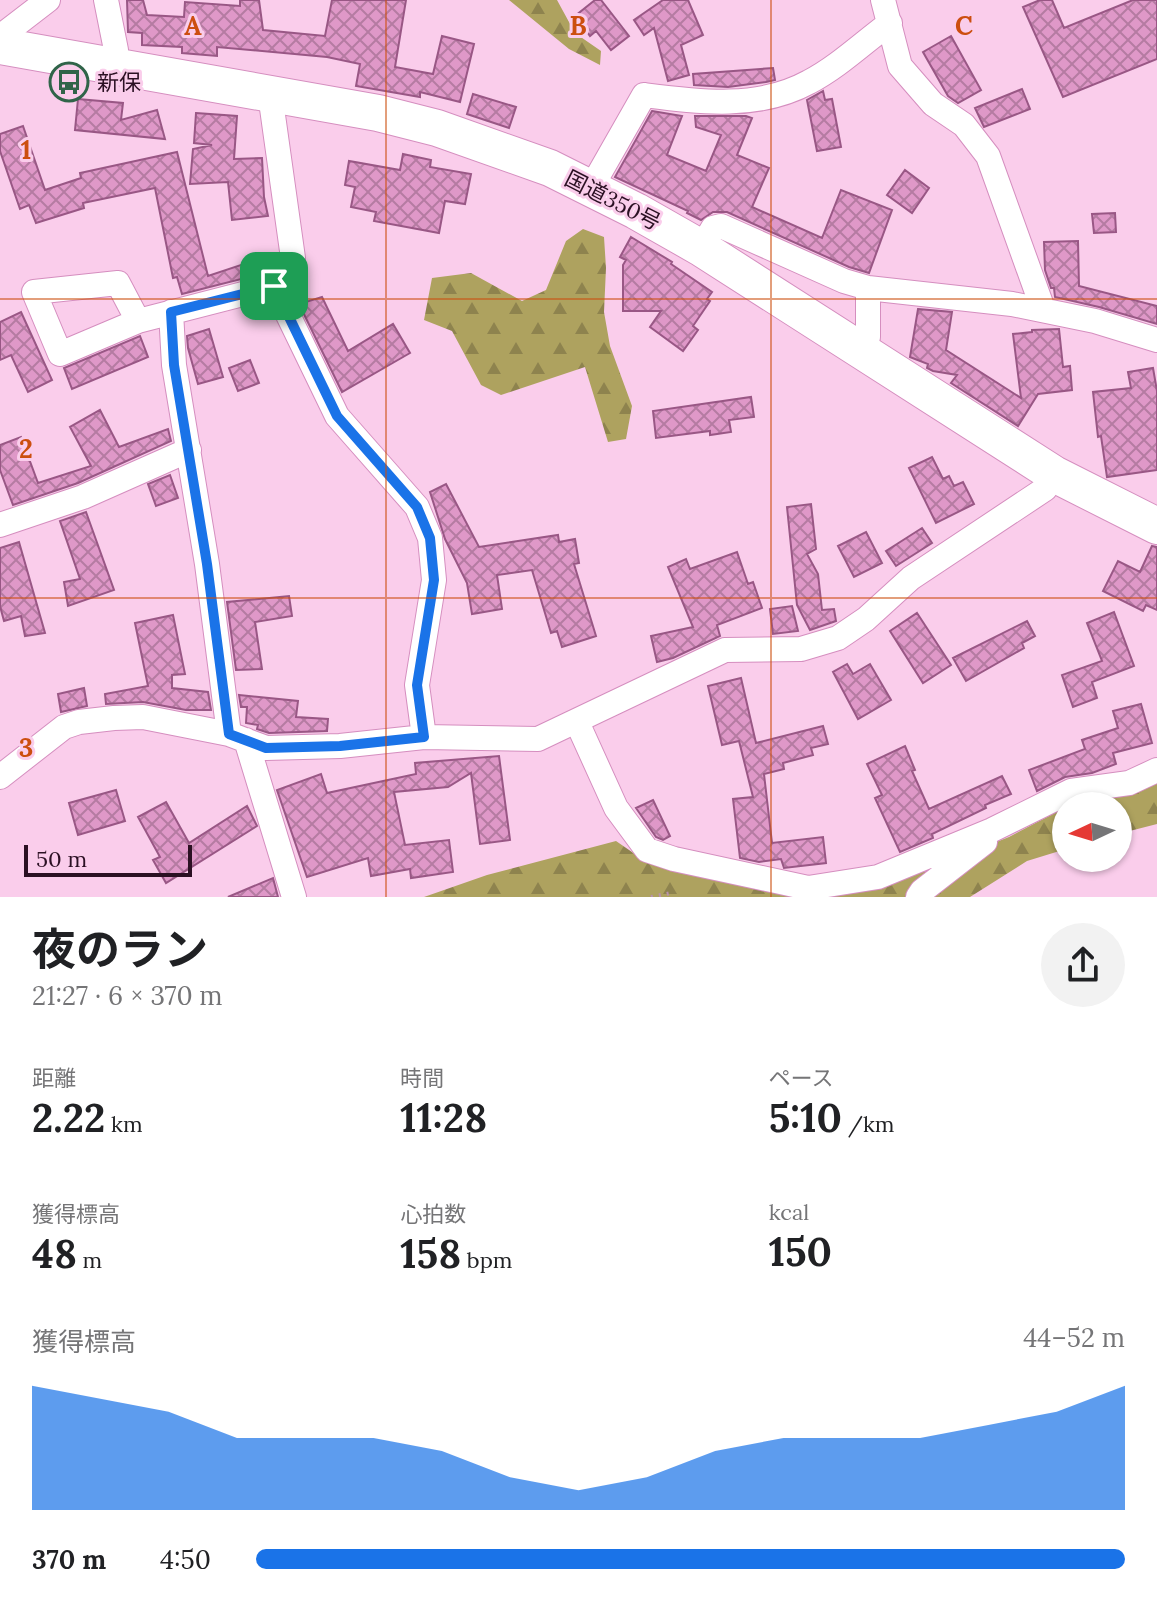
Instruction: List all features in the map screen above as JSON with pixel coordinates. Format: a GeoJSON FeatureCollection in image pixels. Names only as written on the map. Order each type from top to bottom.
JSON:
{"type":"FeatureCollection","features":[{"type":"Feature","properties":{"kind":"highway","name":"国道350号"},"geometry":{"type":"LineString","coordinates":[[0,46],[378,113],[437,128],[550,168],[701,248],[1054,474],[1157,526]]}},
{"type":"Feature","properties":{"kind":"street"},"geometry":{"type":"LineString","coordinates":[[0,37],[48,0]]}},
{"type":"Feature","properties":{"kind":"street"},"geometry":{"type":"LineString","coordinates":[[106,0],[114,38],[115,67]]}},
{"type":"Feature","properties":{"kind":"street"},"geometry":{"type":"LineString","coordinates":[[591,188],[644,95],[700,102],[737,102],[783,93],[810,82],[886,12],[900,66],[933,104],[964,125],[988,156],[1043,309]]}},
{"type":"Feature","properties":{"kind":"street"},"geometry":{"type":"LineString","coordinates":[[138,321],[274,286],[293,258],[270,94]]}},
{"type":"Feature","properties":{"kind":"street"},"geometry":{"type":"LineString","coordinates":[[701,248],[713,228],[721,226],[844,281],[868,288],[1043,309],[1157,340]]}},
{"type":"Feature","properties":{"kind":"street"},"geometry":{"type":"LineString","coordinates":[[274,286],[337,416],[417,507],[430,538],[434,580],[417,685],[424,737]]}},
{"type":"Feature","properties":{"kind":"street"},"geometry":{"type":"LineString","coordinates":[[868,288],[868,337]]}},
{"type":"Feature","properties":{"kind":"street"},"geometry":{"type":"LineString","coordinates":[[171,312],[174,365],[238,737],[294,897]]}},
{"type":"Feature","properties":{"kind":"street"},"geometry":{"type":"LineString","coordinates":[[0,525],[83,497],[189,450]]}},
{"type":"Feature","properties":{"kind":"street"},"geometry":{"type":"LineString","coordinates":[[0,777],[64,727],[79,722],[143,717],[238,737],[266,748],[340,746],[424,737],[538,739],[725,650],[801,649],[838,638],[866,619],[911,578],[1045,489],[1054,474]]}},
{"type":"Feature","properties":{"kind":"street"},"geometry":{"type":"LineString","coordinates":[[577,722],[616,808],[647,850],[674,859],[808,888],[878,877],[992,830],[1071,791],[1129,783],[1157,770]]}},
{"type":"Feature","properties":{"kind":"street"},"geometry":{"type":"LineString","coordinates":[[918,897],[989,839],[992,830]]}},
{"type":"Feature","properties":{"kind":"path"},"geometry":{"type":"LineString","coordinates":[[651,897],[671,893]]}},
{"type":"Feature","properties":{"kind":"green space"},"geometry":{"type":"Polygon","coordinates":[[[509,0],[557,0],[575,33],[601,51],[600,65],[569,49],[509,0]]]}},
{"type":"Feature","properties":{"kind":"green space"},"geometry":{"type":"Polygon","coordinates":[[[583,229],[604,237],[604,312],[610,346],[632,406],[626,439],[608,442],[585,367],[501,395],[481,385],[452,331],[424,320],[432,278],[471,273],[522,301],[546,290],[566,241],[583,229]]]}},
{"type":"Feature","properties":{"kind":"green space"},"geometry":{"type":"Polygon","coordinates":[[[1157,781],[1157,824],[1132,830],[1132,792],[1157,781]]]}},
{"type":"Feature","properties":{"kind":"green space"},"geometry":{"type":"Polygon","coordinates":[[[1052,814],[1052,853],[1027,861],[970,897],[424,897],[487,875],[616,841],[645,861],[803,896],[845,895],[923,871],[1009,837],[1052,814]]]}},
{"type":"Feature","properties":{"kind":"building"},"geometry":{"type":"Polygon","coordinates":[[[127,0],[143,0],[147,15],[184,17],[185,2],[240,6],[240,0],[259,0],[263,30],[325,36],[332,0],[406,0],[395,67],[433,74],[442,36],[474,44],[460,102],[420,92],[420,97],[356,86],[360,64],[327,57],[217,47],[217,56],[182,53],[182,47],[142,45],[142,33],[128,32],[127,0]]]}},
{"type":"Feature","properties":{"kind":"building"},"geometry":{"type":"Polygon","coordinates":[[[595,0],[601,0],[629,36],[611,50],[596,31],[590,36],[575,16],[595,0]]]}},
{"type":"Feature","properties":{"kind":"building"},"geometry":{"type":"Polygon","coordinates":[[[663,0],[688,0],[703,35],[681,45],[689,75],[668,81],[654,28],[644,35],[634,20],[663,0]]]}},
{"type":"Feature","properties":{"kind":"building"},"geometry":{"type":"Polygon","coordinates":[[[1040,0],[1052,0],[1064,28],[1133,0],[1157,0],[1157,59],[1063,97],[1023,7],[1040,0]]]}},
{"type":"Feature","properties":{"kind":"building"},"geometry":{"type":"Polygon","coordinates":[[[951,36],[981,90],[958,103],[948,96],[923,52],[951,36]]]}},
{"type":"Feature","properties":{"kind":"building"},"geometry":{"type":"Polygon","coordinates":[[[773,68],[775,80],[766,82],[728,87],[694,85],[693,74],[773,68]]]}},
{"type":"Feature","properties":{"kind":"building"},"geometry":{"type":"Polygon","coordinates":[[[1022,89],[1030,109],[984,127],[975,108],[1022,89]]]}},
{"type":"Feature","properties":{"kind":"building"},"geometry":{"type":"Polygon","coordinates":[[[823,91],[825,100],[832,99],[841,147],[817,151],[807,100],[823,91]]]}},
{"type":"Feature","properties":{"kind":"building"},"geometry":{"type":"Polygon","coordinates":[[[473,94],[516,107],[509,128],[467,114],[473,94]]]}},
{"type":"Feature","properties":{"kind":"building"},"geometry":{"type":"Polygon","coordinates":[[[78,99],[123,103],[121,120],[157,110],[165,139],[75,130],[78,99]]]}},
{"type":"Feature","properties":{"kind":"building"},"geometry":{"type":"Polygon","coordinates":[[[652,111],[682,116],[667,155],[706,171],[721,135],[696,127],[695,116],[752,118],[737,155],[769,168],[752,207],[822,238],[841,190],[892,210],[869,273],[727,212],[713,212],[701,220],[615,177],[652,111]]]}},
{"type":"Feature","properties":{"kind":"building"},"geometry":{"type":"Polygon","coordinates":[[[196,113],[237,116],[234,159],[262,158],[268,216],[232,220],[228,182],[190,184],[193,149],[212,145],[194,143],[196,113]]]}},
{"type":"Feature","properties":{"kind":"building"},"geometry":{"type":"Polygon","coordinates":[[[23,126],[45,190],[81,178],[80,173],[177,152],[208,276],[271,255],[273,261],[265,273],[182,294],[177,277],[173,278],[155,188],[83,203],[84,208],[36,223],[29,205],[20,209],[0,151],[0,134],[23,126]]]}},
{"type":"Feature","properties":{"kind":"building"},"geometry":{"type":"Polygon","coordinates":[[[403,154],[431,160],[430,167],[471,174],[465,204],[445,201],[439,233],[374,221],[376,212],[351,207],[355,187],[345,185],[349,161],[400,170],[403,154]]]}},
{"type":"Feature","properties":{"kind":"building"},"geometry":{"type":"Polygon","coordinates":[[[905,170],[929,188],[912,213],[887,195],[905,170]]]}},
{"type":"Feature","properties":{"kind":"building"},"geometry":{"type":"Polygon","coordinates":[[[1115,213],[1116,232],[1094,233],[1092,214],[1115,213]]]}},
{"type":"Feature","properties":{"kind":"building"},"geometry":{"type":"Polygon","coordinates":[[[631,237],[712,292],[707,299],[710,301],[693,326],[698,330],[683,351],[650,327],[661,311],[623,311],[623,265],[626,260],[620,257],[631,237]]]}},
{"type":"Feature","properties":{"kind":"building"},"geometry":{"type":"Polygon","coordinates":[[[1078,241],[1079,286],[1157,306],[1157,324],[1055,297],[1045,270],[1044,242],[1078,241]]]}},
{"type":"Feature","properties":{"kind":"building"},"geometry":{"type":"Polygon","coordinates":[[[322,297],[348,351],[393,324],[410,353],[342,392],[299,304],[322,297]]]}},
{"type":"Feature","properties":{"kind":"building"},"geometry":{"type":"Polygon","coordinates":[[[918,309],[952,312],[946,350],[1021,398],[1013,334],[1059,329],[1063,367],[1070,366],[1072,390],[1038,394],[1018,426],[951,383],[957,375],[933,371],[927,368],[928,364],[910,357],[918,309]]]}},
{"type":"Feature","properties":{"kind":"building"},"geometry":{"type":"Polygon","coordinates":[[[21,312],[52,380],[28,392],[11,355],[0,360],[0,322],[21,312]]]}},
{"type":"Feature","properties":{"kind":"building"},"geometry":{"type":"Polygon","coordinates":[[[209,329],[223,377],[198,384],[187,336],[209,329]]]}},
{"type":"Feature","properties":{"kind":"building"},"geometry":{"type":"Polygon","coordinates":[[[140,336],[148,357],[72,389],[64,368],[140,336]]]}},
{"type":"Feature","properties":{"kind":"building"},"geometry":{"type":"Polygon","coordinates":[[[250,360],[259,383],[238,391],[229,368],[250,360]]]}},
{"type":"Feature","properties":{"kind":"building"},"geometry":{"type":"Polygon","coordinates":[[[1153,368],[1157,391],[1157,470],[1107,477],[1093,392],[1131,388],[1128,372],[1153,368]]]}},
{"type":"Feature","properties":{"kind":"building"},"geometry":{"type":"Polygon","coordinates":[[[751,397],[754,417],[729,420],[731,432],[710,435],[710,431],[656,438],[653,411],[751,397]]]}},
{"type":"Feature","properties":{"kind":"building"},"geometry":{"type":"Polygon","coordinates":[[[100,410],[119,447],[168,429],[171,441],[78,483],[13,505],[0,470],[0,445],[21,437],[38,483],[91,466],[70,427],[100,410]]]}},
{"type":"Feature","properties":{"kind":"building"},"geometry":{"type":"Polygon","coordinates":[[[932,457],[943,479],[949,476],[954,486],[963,482],[974,504],[936,523],[909,468],[932,457]]]}},
{"type":"Feature","properties":{"kind":"building"},"geometry":{"type":"Polygon","coordinates":[[[170,475],[178,498],[156,506],[148,484],[170,475]]]}},
{"type":"Feature","properties":{"kind":"building"},"geometry":{"type":"Polygon","coordinates":[[[446,484],[479,547],[558,535],[559,542],[575,539],[579,563],[574,564],[596,636],[562,647],[557,631],[551,633],[532,570],[497,575],[502,609],[472,614],[467,583],[445,539],[430,492],[446,484]]]}},
{"type":"Feature","properties":{"kind":"building"},"geometry":{"type":"Polygon","coordinates":[[[811,504],[816,549],[807,554],[818,574],[822,610],[834,609],[836,621],[810,630],[797,605],[787,507],[811,504]]]}},
{"type":"Feature","properties":{"kind":"building"},"geometry":{"type":"Polygon","coordinates":[[[86,512],[114,590],[68,606],[64,582],[80,579],[60,521],[86,512]]]}},
{"type":"Feature","properties":{"kind":"building"},"geometry":{"type":"Polygon","coordinates":[[[922,528],[932,543],[896,566],[886,551],[922,528]]]}},
{"type":"Feature","properties":{"kind":"building"},"geometry":{"type":"Polygon","coordinates":[[[866,532],[882,563],[854,577],[838,546],[866,532]]]}},
{"type":"Feature","properties":{"kind":"building"},"geometry":{"type":"Polygon","coordinates":[[[19,542],[45,633],[25,636],[21,616],[4,621],[0,606],[0,548],[19,542]]]}},
{"type":"Feature","properties":{"kind":"building"},"geometry":{"type":"Polygon","coordinates":[[[1152,546],[1157,547],[1157,610],[1146,605],[1143,611],[1103,591],[1118,561],[1140,572],[1152,546]]]}},
{"type":"Feature","properties":{"kind":"building"},"geometry":{"type":"Polygon","coordinates":[[[737,552],[748,584],[753,582],[762,608],[717,625],[720,636],[673,658],[657,662],[651,636],[693,627],[668,567],[686,559],[690,569],[737,552]]]}},
{"type":"Feature","properties":{"kind":"building"},"geometry":{"type":"Polygon","coordinates":[[[289,596],[292,616],[255,622],[262,669],[236,670],[227,602],[289,596]]]}},
{"type":"Feature","properties":{"kind":"building"},"geometry":{"type":"Polygon","coordinates":[[[792,606],[798,631],[773,634],[770,609],[792,606]]]}},
{"type":"Feature","properties":{"kind":"building"},"geometry":{"type":"Polygon","coordinates":[[[1114,612],[1134,666],[1092,682],[1097,698],[1073,707],[1062,675],[1102,661],[1087,623],[1114,612]]]}},
{"type":"Feature","properties":{"kind":"building"},"geometry":{"type":"Polygon","coordinates":[[[917,613],[951,665],[923,683],[890,631],[917,613]]]}},
{"type":"Feature","properties":{"kind":"building"},"geometry":{"type":"Polygon","coordinates":[[[173,615],[185,674],[172,675],[172,688],[208,692],[211,710],[186,710],[143,702],[106,704],[105,694],[148,686],[135,623],[173,615]]]}},
{"type":"Feature","properties":{"kind":"building"},"geometry":{"type":"Polygon","coordinates":[[[1027,621],[1035,636],[1022,643],[1024,648],[966,681],[953,658],[1027,621]]]}},
{"type":"Feature","properties":{"kind":"building"},"geometry":{"type":"Polygon","coordinates":[[[847,664],[853,674],[870,664],[891,700],[858,719],[833,672],[847,664]]]}},
{"type":"Feature","properties":{"kind":"building"},"geometry":{"type":"Polygon","coordinates":[[[741,678],[756,743],[823,726],[828,744],[811,748],[813,755],[783,763],[784,769],[764,774],[772,843],[823,837],[826,863],[784,868],[781,859],[759,862],[740,858],[733,799],[753,797],[739,741],[722,745],[708,686],[741,678]]]}},
{"type":"Feature","properties":{"kind":"building"},"geometry":{"type":"Polygon","coordinates":[[[84,688],[87,706],[61,712],[58,694],[84,688]]]}},
{"type":"Feature","properties":{"kind":"building"},"geometry":{"type":"Polygon","coordinates":[[[239,695],[298,701],[296,717],[328,719],[327,731],[269,733],[257,729],[258,725],[246,723],[247,707],[241,707],[239,695]]]}},
{"type":"Feature","properties":{"kind":"building"},"geometry":{"type":"Polygon","coordinates":[[[1141,704],[1152,743],[1113,753],[1116,764],[1092,773],[1065,777],[1037,791],[1029,770],[1085,749],[1082,740],[1118,728],[1113,711],[1141,704]]]}},
{"type":"Feature","properties":{"kind":"building"},"geometry":{"type":"Polygon","coordinates":[[[905,746],[929,809],[1002,776],[1011,794],[932,834],[933,838],[900,852],[875,798],[882,795],[867,764],[905,746]]]}},
{"type":"Feature","properties":{"kind":"building"},"geometry":{"type":"Polygon","coordinates":[[[499,756],[510,840],[480,844],[471,773],[448,787],[394,792],[405,845],[449,840],[453,872],[411,878],[410,869],[371,876],[368,858],[307,877],[277,790],[321,774],[327,793],[416,774],[415,763],[499,756]]]}},
{"type":"Feature","properties":{"kind":"building"},"geometry":{"type":"Polygon","coordinates":[[[116,790],[125,821],[78,835],[69,803],[116,790]]]}},
{"type":"Feature","properties":{"kind":"building"},"geometry":{"type":"Polygon","coordinates":[[[653,800],[670,836],[663,840],[656,837],[636,808],[653,800]]]}},
{"type":"Feature","properties":{"kind":"building"},"geometry":{"type":"Polygon","coordinates":[[[166,802],[189,843],[247,806],[257,826],[166,883],[153,860],[160,857],[138,817],[166,802]]]}},
{"type":"Feature","properties":{"kind":"building"},"geometry":{"type":"Polygon","coordinates":[[[273,878],[278,897],[228,897],[273,878]]]}},
{"type":"Feature","properties":{"kind":"place","name":"新保"},"geometry":{"type":"Point","coordinates":[69,82]}},
{"type":"Feature","properties":{"kind":"route"},"geometry":{"type":"LineString","coordinates":[[274,286],[337,416],[417,507],[430,538],[434,580],[417,685],[424,737],[340,746],[266,748],[229,734],[207,564],[174,365],[171,312],[274,286]]}}]}
